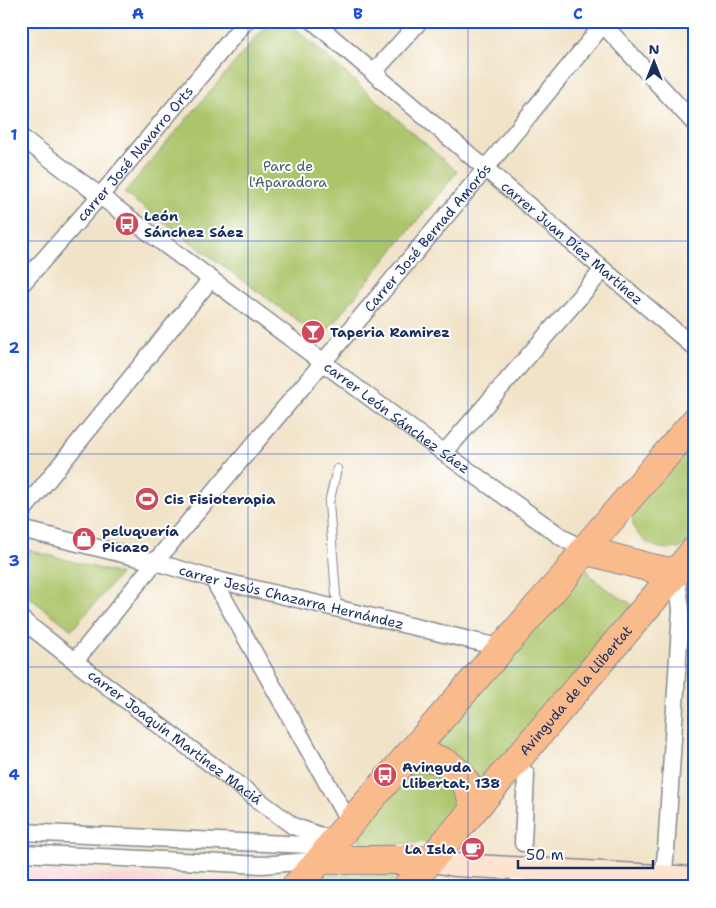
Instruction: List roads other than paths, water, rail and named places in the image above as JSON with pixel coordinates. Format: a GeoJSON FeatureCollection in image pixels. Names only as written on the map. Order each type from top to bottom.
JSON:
{"type":"FeatureCollection","features":[{"type":"Feature","properties":{"kind":"highway"},"geometry":{"type":"LineString","coordinates":[[297,887],[565,576],[584,550],[695,421]]}},
{"type":"Feature","properties":{"kind":"highway"},"geometry":{"type":"LineString","coordinates":[[584,550],[651,568],[685,573]]}},
{"type":"Feature","properties":{"kind":"highway","name":"Avinguda de la Llibertat"},"geometry":{"type":"LineString","coordinates":[[407,887],[474,808],[685,573],[695,550]]}},
{"type":"Feature","properties":{"kind":"highway"},"geometry":{"type":"LineString","coordinates":[[407,758],[420,756],[433,758],[445,762],[456,770],[469,787],[474,808]]}},
{"type":"Feature","properties":{"kind":"highway"},"geometry":{"type":"LineString","coordinates":[[334,843],[429,860]]}},
{"type":"Feature","properties":{"kind":"street","name":"carrer José Navarro Orts"},"geometry":{"type":"LineString","coordinates":[[21,285],[100,196],[246,21]]}},
{"type":"Feature","properties":{"kind":"street","name":"carrer Juan Díez Martínez"},"geometry":{"type":"LineString","coordinates":[[313,21],[695,348]]}},
{"type":"Feature","properties":{"kind":"street"},"geometry":{"type":"LineString","coordinates":[[373,73],[420,21]]}},
{"type":"Feature","properties":{"kind":"street"},"geometry":{"type":"LineString","coordinates":[[603,22],[695,124]]}},
{"type":"Feature","properties":{"kind":"street","name":"Carrer José Bernad Amorós"},"geometry":{"type":"LineString","coordinates":[[75,661],[155,562],[485,169],[603,22]]}},
{"type":"Feature","properties":{"kind":"street","name":"carrer León Sánchez Sáez"},"geometry":{"type":"LineString","coordinates":[[21,137],[444,453],[563,538],[584,550]]}},
{"type":"Feature","properties":{"kind":"street"},"geometry":{"type":"LineString","coordinates":[[444,453],[603,270]]}},
{"type":"Feature","properties":{"kind":"street"},"geometry":{"type":"LineString","coordinates":[[21,513],[211,279]]}},
{"type":"Feature","properties":{"kind":"street","name":"carrer Jesús Chazarra Hernández"},"geometry":{"type":"LineString","coordinates":[[21,529],[155,562],[213,579],[503,648]]}},
{"type":"Feature","properties":{"kind":"street"},"geometry":{"type":"LineString","coordinates":[[662,881],[666,851],[685,573]]}},
{"type":"Feature","properties":{"kind":"street"},"geometry":{"type":"LineString","coordinates":[[213,579],[334,843]]}},
{"type":"Feature","properties":{"kind":"street","name":"carrer Joaquín Martínez Maciá"},"geometry":{"type":"LineString","coordinates":[[21,619],[293,826],[334,843]]}},
{"type":"Feature","properties":{"kind":"street"},"geometry":{"type":"LineString","coordinates":[[514,763],[526,774],[523,843]]}},
{"type":"Feature","properties":{"kind":"street"},"geometry":{"type":"LineString","coordinates":[[21,832],[334,843]]}},
{"type":"Feature","properties":{"kind":"street"},"geometry":{"type":"LineString","coordinates":[[21,853],[262,865],[334,843]]}},
{"type":"Feature","properties":{"kind":"street"},"geometry":{"type":"LineString","coordinates":[[429,860],[520,878],[662,881],[695,878]]}},
{"type":"Feature","properties":{"kind":"lane"},"geometry":{"type":"LineString","coordinates":[[337,469],[329,503],[337,608]]}},
{"type":"Feature","properties":{"kind":"place","name":"León Sánchez Sáez"},"geometry":{"type":"Point","coordinates":[127,224]}},
{"type":"Feature","properties":{"kind":"place","name":"Taperia Ramirez"},"geometry":{"type":"Point","coordinates":[313,332]}},
{"type":"Feature","properties":{"kind":"place","name":"Cis Fisioterapia"},"geometry":{"type":"Point","coordinates":[147,499]}},
{"type":"Feature","properties":{"kind":"place","name":"peluquería Picazo"},"geometry":{"type":"Point","coordinates":[84,539]}},
{"type":"Feature","properties":{"kind":"place","name":"Avinguda Llibertat, 138"},"geometry":{"type":"Point","coordinates":[385,775]}},
{"type":"Feature","properties":{"kind":"place","name":"La Isla"},"geometry":{"type":"Point","coordinates":[473,849]}},
{"type":"Feature","properties":{"kind":"park label","name":"Parc de l'Aparadora"},"geometry":{"type":"Point","coordinates":[288,174]}}]}
